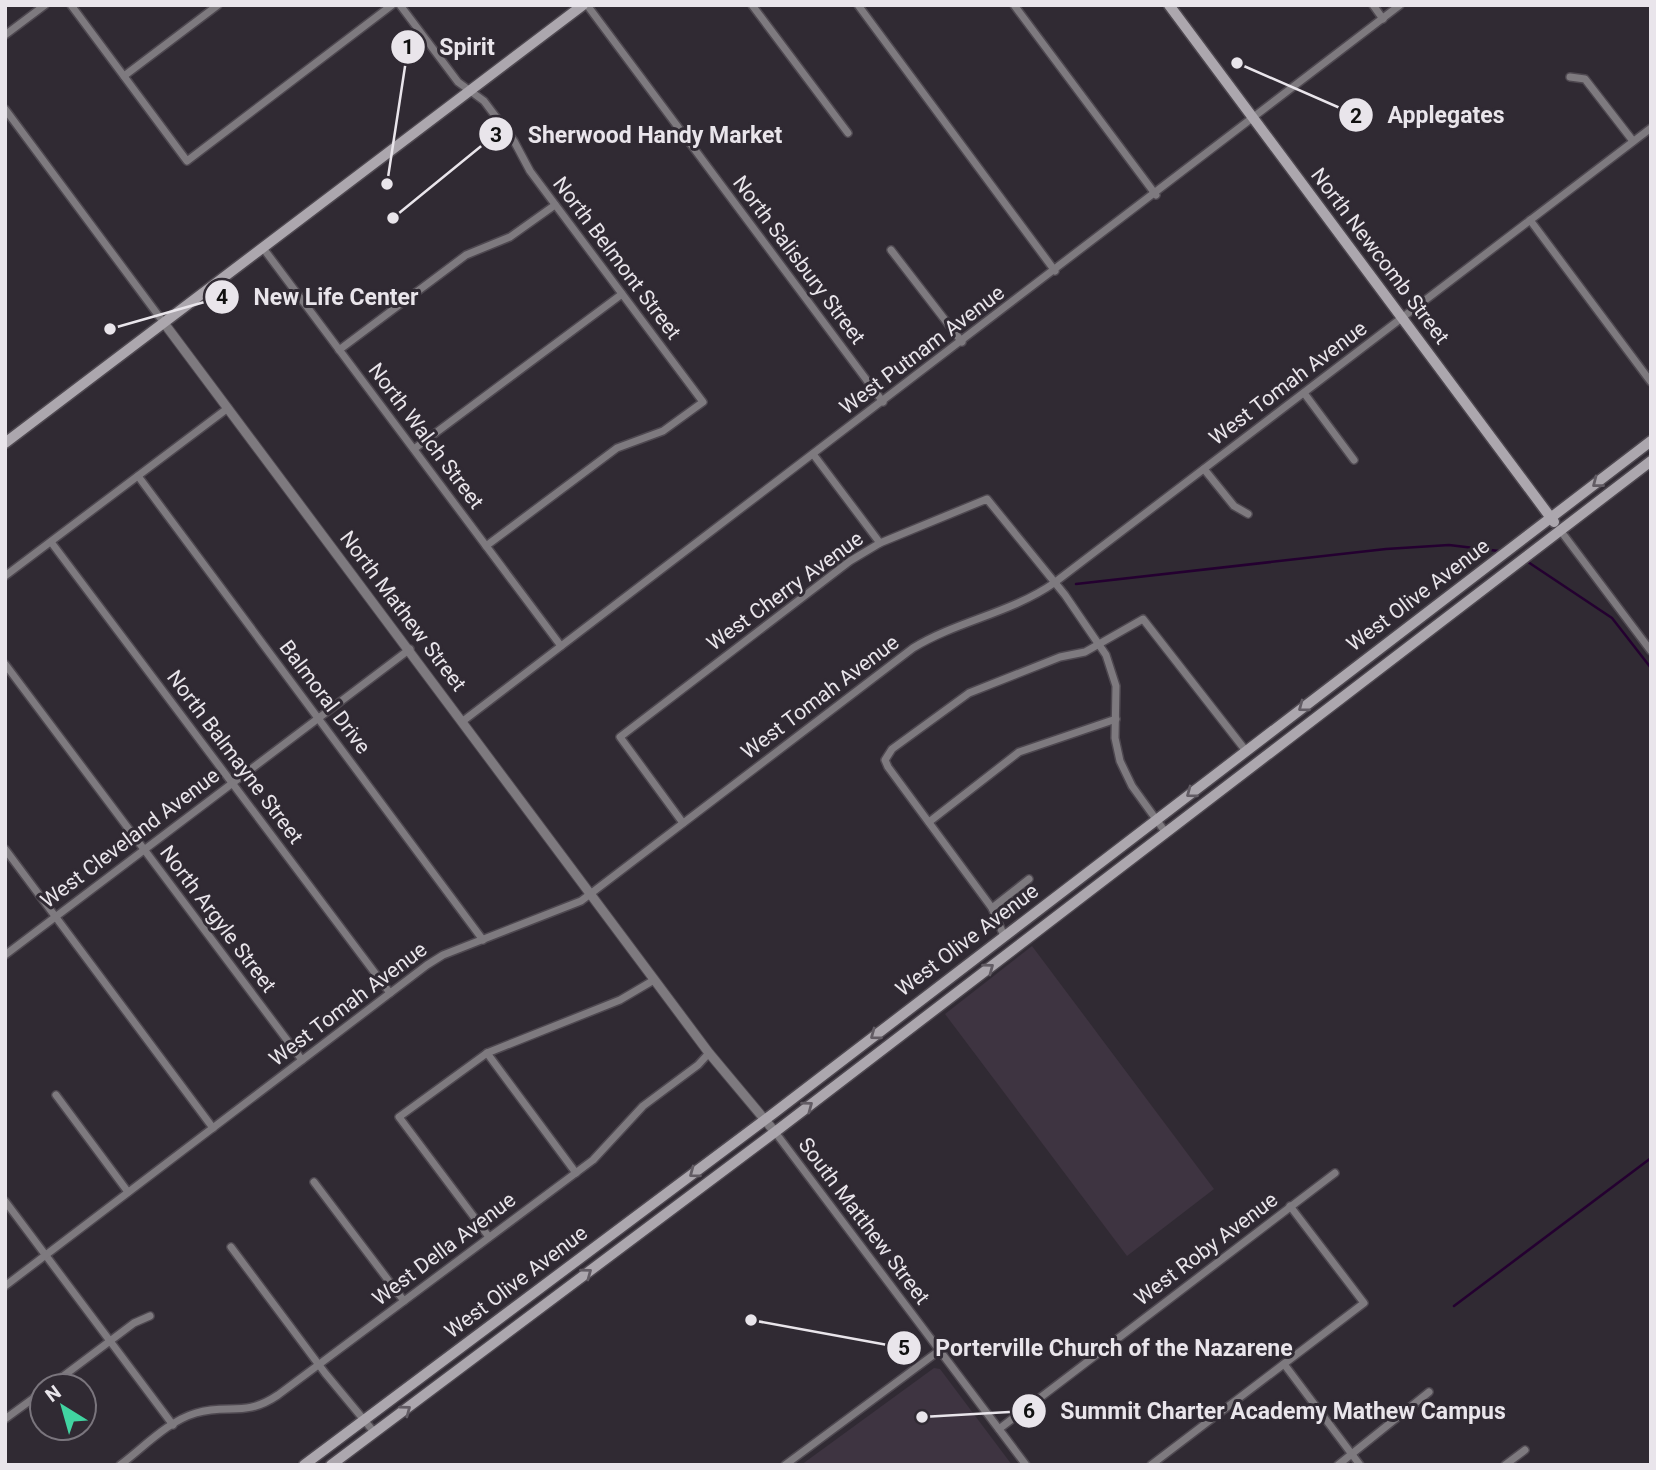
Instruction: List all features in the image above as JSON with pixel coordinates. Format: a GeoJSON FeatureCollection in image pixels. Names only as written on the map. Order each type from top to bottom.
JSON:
{"type":"FeatureCollection","features":[{"type":"Feature","properties":{"kind":"main road"},"geometry":{"type":"LineString","coordinates":[[5,443],[585,5]]}},
{"type":"Feature","properties":{"kind":"main road","name":"North Newcomb Street"},"geometry":{"type":"LineString","coordinates":[[1168,5],[1560,530]]}},
{"type":"Feature","properties":{"kind":"main road","name":"West Olive Avenue"},"geometry":{"type":"LineString","coordinates":[[304,1465],[764,1120],[1651,441]]}},
{"type":"Feature","properties":{"kind":"main road","name":"West Olive Avenue"},"geometry":{"type":"LineString","coordinates":[[331,1465],[775,1132],[1651,461]]}},
{"type":"Feature","properties":{"kind":"street"},"geometry":{"type":"LineString","coordinates":[[5,35],[45,5]]}},
{"type":"Feature","properties":{"kind":"street"},"geometry":{"type":"LineString","coordinates":[[71,5],[187,160],[392,5]]}},
{"type":"Feature","properties":{"kind":"street"},"geometry":{"type":"LineString","coordinates":[[124,76],[218,5]]}},
{"type":"Feature","properties":{"kind":"street","name":"North Belmont Street"},"geometry":{"type":"LineString","coordinates":[[400,5],[458,82],[484,101],[510,135],[527,167],[703,402],[663,431],[617,448],[486,546]]}},
{"type":"Feature","properties":{"kind":"street","name":"North Salisbury Street"},"geometry":{"type":"LineString","coordinates":[[585,5],[883,402]]}},
{"type":"Feature","properties":{"kind":"street"},"geometry":{"type":"LineString","coordinates":[[752,5],[848,133]]}},
{"type":"Feature","properties":{"kind":"street"},"geometry":{"type":"LineString","coordinates":[[858,5],[1055,271]]}},
{"type":"Feature","properties":{"kind":"street"},"geometry":{"type":"LineString","coordinates":[[1014,5],[1156,195]]}},
{"type":"Feature","properties":{"kind":"street"},"geometry":{"type":"LineString","coordinates":[[1373,5],[1383,19]]}},
{"type":"Feature","properties":{"kind":"street","name":"West Putnam Avenue"},"geometry":{"type":"LineString","coordinates":[[463,720],[1156,195],[1400,5]]}},
{"type":"Feature","properties":{"kind":"street"},"geometry":{"type":"LineString","coordinates":[[1570,77],[1585,79],[1633,141]]}},
{"type":"Feature","properties":{"kind":"street","name":"North Mathew Street"},"geometry":{"type":"LineString","coordinates":[[5,109],[592,893],[654,980],[709,1053],[775,1132]]}},
{"type":"Feature","properties":{"kind":"street","name":"West Tomah Avenue"},"geometry":{"type":"LineString","coordinates":[[5,1286],[435,960],[562,910],[592,893],[913,648],[955,626],[1024,600],[1054,583],[1651,128]]}},
{"type":"Feature","properties":{"kind":"street"},"geometry":{"type":"LineString","coordinates":[[339,350],[466,255],[510,237],[555,205]]}},
{"type":"Feature","properties":{"kind":"street"},"geometry":{"type":"LineString","coordinates":[[1530,220],[1651,382]]}},
{"type":"Feature","properties":{"kind":"street","name":"North Walch Street"},"geometry":{"type":"LineString","coordinates":[[263,248],[561,646]]}},
{"type":"Feature","properties":{"kind":"street"},"geometry":{"type":"LineString","coordinates":[[891,250],[962,342]]}},
{"type":"Feature","properties":{"kind":"street"},"geometry":{"type":"LineString","coordinates":[[414,449],[622,294]]}},
{"type":"Feature","properties":{"kind":"street"},"geometry":{"type":"LineString","coordinates":[[1304,393],[1354,460]]}},
{"type":"Feature","properties":{"kind":"street"},"geometry":{"type":"LineString","coordinates":[[5,576],[228,408]]}},
{"type":"Feature","properties":{"kind":"street"},"geometry":{"type":"LineString","coordinates":[[813,454],[880,543]]}},
{"type":"Feature","properties":{"kind":"street"},"geometry":{"type":"LineString","coordinates":[[1205,469],[1234,506],[1248,514]]}},
{"type":"Feature","properties":{"kind":"street","name":"Balmoral Drive"},"geometry":{"type":"LineString","coordinates":[[138,476],[483,940]]}},
{"type":"Feature","properties":{"kind":"street","name":"West Cherry Avenue"},"geometry":{"type":"LineString","coordinates":[[683,823],[620,737],[831,575],[880,543],[987,499],[1054,583]]}},
{"type":"Feature","properties":{"kind":"street"},"geometry":{"type":"LineString","coordinates":[[1560,530],[1651,651]]}},
{"type":"Feature","properties":{"kind":"street","name":"North Balmayne Street"},"geometry":{"type":"LineString","coordinates":[[51,542],[390,993]]}},
{"type":"Feature","properties":{"kind":"street"},"geometry":{"type":"LineString","coordinates":[[1054,583],[1100,645],[1112,670],[1115,738],[1124,771],[1166,833]]}},
{"type":"Feature","properties":{"kind":"street"},"geometry":{"type":"LineString","coordinates":[[1004,936],[992,908],[888,767],[885,760],[892,749],[969,693],[1060,656],[1086,652],[1143,619],[1246,751]]}},
{"type":"Feature","properties":{"kind":"street","name":"West Cleveland Avenue"},"geometry":{"type":"LineString","coordinates":[[5,955],[410,649]]}},
{"type":"Feature","properties":{"kind":"street","name":"North Argyle Street"},"geometry":{"type":"LineString","coordinates":[[5,664],[302,1060]]}},
{"type":"Feature","properties":{"kind":"street"},"geometry":{"type":"LineString","coordinates":[[929,822],[1019,752],[1116,719]]}},
{"type":"Feature","properties":{"kind":"street"},"geometry":{"type":"LineString","coordinates":[[5,849],[213,1128]]}},
{"type":"Feature","properties":{"kind":"street"},"geometry":{"type":"LineString","coordinates":[[992,908],[1028,879]]}},
{"type":"Feature","properties":{"kind":"street"},"geometry":{"type":"LineString","coordinates":[[489,1237],[399,1117],[487,1053],[620,1000],[654,980]]}},
{"type":"Feature","properties":{"kind":"street"},"geometry":{"type":"LineString","coordinates":[[487,1053],[576,1173]]}},
{"type":"Feature","properties":{"kind":"street","name":"West Della Avenue"},"geometry":{"type":"LineString","coordinates":[[120,1465],[173,1426],[198,1412],[240,1411],[261,1405],[576,1173],[614,1141],[643,1105],[698,1065],[709,1053]]}},
{"type":"Feature","properties":{"kind":"street"},"geometry":{"type":"LineString","coordinates":[[56,1096],[128,1192]]}},
{"type":"Feature","properties":{"kind":"street","name":"South Matthew Street"},"geometry":{"type":"LineString","coordinates":[[775,1132],[1026,1465]]}},
{"type":"Feature","properties":{"kind":"street","name":"West Roby Avenue"},"geometry":{"type":"LineString","coordinates":[[999,1429],[1335,1173]]}},
{"type":"Feature","properties":{"kind":"street"},"geometry":{"type":"LineString","coordinates":[[314,1182],[404,1301]]}},
{"type":"Feature","properties":{"kind":"street"},"geometry":{"type":"LineString","coordinates":[[5,1201],[173,1426]]}},
{"type":"Feature","properties":{"kind":"street"},"geometry":{"type":"LineString","coordinates":[[1151,1465],[1364,1303],[1290,1206]]}},
{"type":"Feature","properties":{"kind":"street"},"geometry":{"type":"LineString","coordinates":[[231,1247],[318,1364],[374,1432]]}},
{"type":"Feature","properties":{"kind":"street"},"geometry":{"type":"LineString","coordinates":[[69,1372],[134,1323],[150,1316]]}},
{"type":"Feature","properties":{"kind":"street"},"geometry":{"type":"LineString","coordinates":[[785,1465],[940,1350]]}},
{"type":"Feature","properties":{"kind":"street"},"geometry":{"type":"LineString","coordinates":[[1284,1364],[1360,1465]]}},
{"type":"Feature","properties":{"kind":"street"},"geometry":{"type":"LineString","coordinates":[[1338,1465],[1429,1392]]}},
{"type":"Feature","properties":{"kind":"street"},"geometry":{"type":"LineString","coordinates":[[5,1419],[28,1402]]}},
{"type":"Feature","properties":{"kind":"street"},"geometry":{"type":"LineString","coordinates":[[1506,1465],[1525,1450]]}},
{"type":"Feature","properties":{"kind":"shaded area"},"geometry":{"type":"Polygon","coordinates":[[[1032,946],[1214,1189],[1127,1256],[945,1014],[1032,946]]]}},
{"type":"Feature","properties":{"kind":"shaded area"},"geometry":{"type":"Polygon","coordinates":[[[934,1368],[940,1369],[1012,1465],[801,1465],[934,1368]]]}},
{"type":"Feature","properties":{"kind":"waterway"},"geometry":{"type":"LineString","coordinates":[[1076,584],[1386,549],[1449,545],[1499,551]]}},
{"type":"Feature","properties":{"kind":"waterway"},"geometry":{"type":"LineString","coordinates":[[1525,560],[1612,618],[1651,668]]}},
{"type":"Feature","properties":{"kind":"waterway"},"geometry":{"type":"LineString","coordinates":[[1454,1306],[1651,1158]]}},
{"type":"Feature","properties":{"kind":"place","name":"Applegates"},"geometry":{"type":"Point","coordinates":[1237,63]}},
{"type":"Feature","properties":{"kind":"place","name":"Spirit"},"geometry":{"type":"Point","coordinates":[387,184]}},
{"type":"Feature","properties":{"kind":"place","name":"Sherwood Handy Market"},"geometry":{"type":"Point","coordinates":[393,218]}},
{"type":"Feature","properties":{"kind":"place","name":"New Life Center"},"geometry":{"type":"Point","coordinates":[110,329]}},
{"type":"Feature","properties":{"kind":"place","name":"Porterville Church of the Nazarene"},"geometry":{"type":"Point","coordinates":[751,1320]}},
{"type":"Feature","properties":{"kind":"place","name":"Summit Charter Academy Mathew Campus"},"geometry":{"type":"Point","coordinates":[922,1417]}}]}
